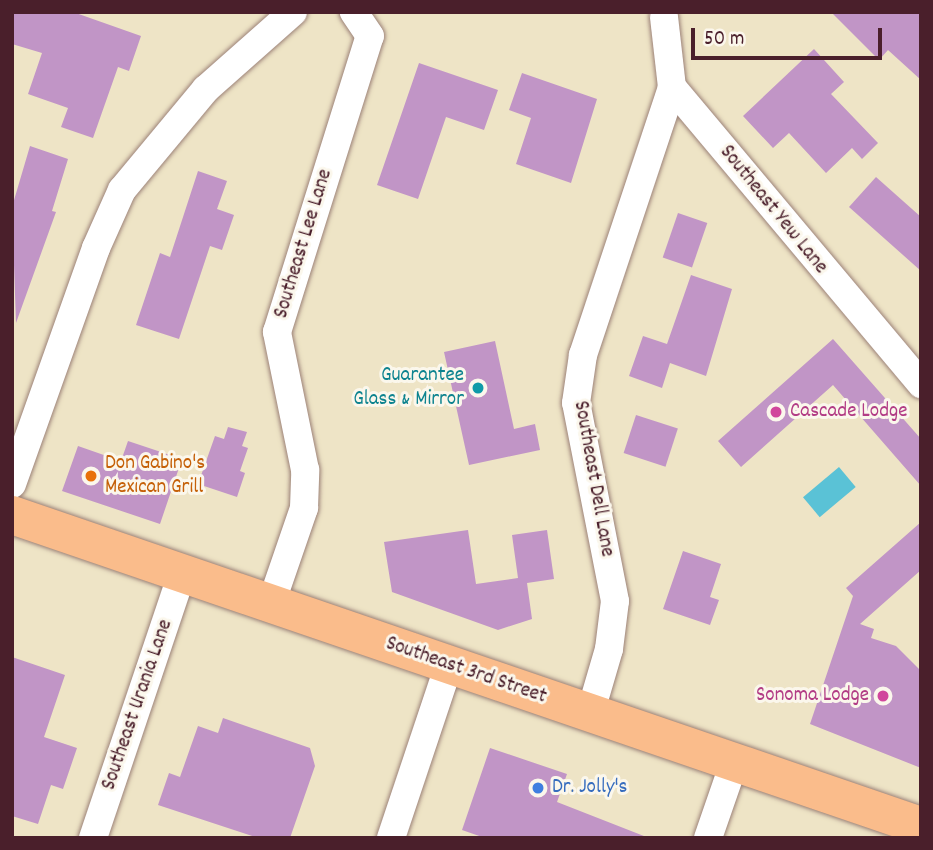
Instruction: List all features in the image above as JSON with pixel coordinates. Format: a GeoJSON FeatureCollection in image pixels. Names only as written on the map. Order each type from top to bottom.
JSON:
{"type":"FeatureCollection","features":[{"type":"Feature","properties":{"kind":"main road","name":"Southeast 3rd Street"},"geometry":{"type":"LineString","coordinates":[[12,515],[921,826]]}},
{"type":"Feature","properties":{"kind":"street"},"geometry":{"type":"LineString","coordinates":[[12,484],[96,248],[122,190],[206,89],[293,12]]}},
{"type":"Feature","properties":{"kind":"street","name":"Southeast Lee Lane"},"geometry":{"type":"LineString","coordinates":[[271,604],[305,495],[305,470],[277,332],[370,36],[354,12]]}},
{"type":"Feature","properties":{"kind":"street"},"geometry":{"type":"LineString","coordinates":[[659,14],[672,87]]}},
{"type":"Feature","properties":{"kind":"street","name":"Southeast Yew Lane"},"geometry":{"type":"LineString","coordinates":[[672,87],[921,384]]}},
{"type":"Feature","properties":{"kind":"street","name":"Southeast Dell Lane"},"geometry":{"type":"LineString","coordinates":[[590,714],[609,649],[615,601],[576,403],[579,379],[583,355],[672,87]]}},
{"type":"Feature","properties":{"kind":"street","name":"Southeast Urania Lane"},"geometry":{"type":"LineString","coordinates":[[93,838],[183,573]]}},
{"type":"Feature","properties":{"kind":"street"},"geometry":{"type":"LineString","coordinates":[[391,838],[449,665]]}},
{"type":"Feature","properties":{"kind":"street"},"geometry":{"type":"LineString","coordinates":[[708,838],[734,763]]}},
{"type":"Feature","properties":{"kind":"water"},"geometry":{"type":"Polygon","coordinates":[[[839,467],[856,487],[820,517],[803,497],[839,467]]]}},
{"type":"Feature","properties":{"kind":"building"},"geometry":{"type":"Polygon","coordinates":[[[12,12],[73,12],[141,36],[129,71],[118,67],[93,138],[61,127],[68,108],[28,94],[42,53],[12,44],[12,12]]]}},
{"type":"Feature","properties":{"kind":"building"},"geometry":{"type":"Polygon","coordinates":[[[831,12],[921,12],[921,80],[888,50],[879,60],[831,12]]]}},
{"type":"Feature","properties":{"kind":"building"},"geometry":{"type":"Polygon","coordinates":[[[814,49],[844,82],[831,94],[878,143],[862,159],[852,148],[826,173],[789,133],[773,148],[743,116],[814,49]]]}},
{"type":"Feature","properties":{"kind":"building"},"geometry":{"type":"Polygon","coordinates":[[[419,63],[498,90],[484,130],[446,117],[418,199],[377,185],[419,63]]]}},
{"type":"Feature","properties":{"kind":"building"},"geometry":{"type":"Polygon","coordinates":[[[522,73],[597,99],[571,183],[516,164],[531,118],[509,110],[522,73]]]}},
{"type":"Feature","properties":{"kind":"building"},"geometry":{"type":"Polygon","coordinates":[[[30,146],[68,159],[52,211],[56,212],[16,323],[12,207],[30,146]]]}},
{"type":"Feature","properties":{"kind":"building"},"geometry":{"type":"Polygon","coordinates":[[[198,171],[227,181],[217,209],[234,215],[222,250],[210,246],[179,339],[136,325],[160,253],[170,257],[198,171]]]}},
{"type":"Feature","properties":{"kind":"building"},"geometry":{"type":"Polygon","coordinates":[[[876,177],[921,217],[921,271],[849,207],[876,177]]]}},
{"type":"Feature","properties":{"kind":"building"},"geometry":{"type":"Polygon","coordinates":[[[678,213],[707,223],[692,268],[663,257],[678,213]]]}},
{"type":"Feature","properties":{"kind":"building"},"geometry":{"type":"Polygon","coordinates":[[[691,275],[732,289],[706,376],[670,363],[662,388],[629,376],[643,336],[667,344],[691,275]]]}},
{"type":"Feature","properties":{"kind":"building","name":"Cascade Lodge"},"geometry":{"type":"Polygon","coordinates":[[[833,339],[921,439],[921,486],[833,385],[741,467],[718,441],[833,339]]]}},
{"type":"Feature","properties":{"kind":"building","name":"Guarantee Glass & Mirror"},"geometry":{"type":"Polygon","coordinates":[[[495,341],[514,429],[535,424],[540,450],[469,465],[444,352],[495,341]]]}},
{"type":"Feature","properties":{"kind":"building"},"geometry":{"type":"Polygon","coordinates":[[[636,415],[678,429],[665,467],[624,453],[636,415]]]}},
{"type":"Feature","properties":{"kind":"building"},"geometry":{"type":"Polygon","coordinates":[[[228,427],[247,432],[242,446],[248,448],[240,471],[245,473],[237,497],[198,484],[215,436],[224,439],[228,427]]]}},
{"type":"Feature","properties":{"kind":"building"},"geometry":{"type":"Polygon","coordinates":[[[128,441],[182,459],[160,524],[62,491],[78,446],[121,461],[128,441]]]}},
{"type":"Feature","properties":{"kind":"building"},"geometry":{"type":"Polygon","coordinates":[[[921,522],[921,570],[860,624],[874,629],[871,638],[896,646],[921,671],[921,768],[810,724],[853,596],[846,588],[921,522]]]}},
{"type":"Feature","properties":{"kind":"building"},"geometry":{"type":"Polygon","coordinates":[[[468,530],[476,584],[518,578],[512,535],[547,530],[554,579],[527,583],[532,619],[498,630],[392,592],[384,542],[468,530]]]}},
{"type":"Feature","properties":{"kind":"building"},"geometry":{"type":"Polygon","coordinates":[[[683,551],[721,564],[710,597],[719,600],[710,625],[663,609],[683,551]]]}},
{"type":"Feature","properties":{"kind":"building"},"geometry":{"type":"Polygon","coordinates":[[[12,657],[65,675],[44,737],[77,748],[63,789],[51,785],[38,824],[12,816],[12,657]]]}},
{"type":"Feature","properties":{"kind":"building"},"geometry":{"type":"Polygon","coordinates":[[[223,718],[310,748],[315,766],[290,838],[258,838],[158,805],[169,773],[180,777],[198,726],[218,733],[223,718]]]}},
{"type":"Feature","properties":{"kind":"building"},"geometry":{"type":"Polygon","coordinates":[[[490,748],[567,774],[557,802],[649,838],[485,838],[462,830],[490,748]]]}},
{"type":"Feature","properties":{"kind":"place","name":"Guarantee Glass & Mirror"},"geometry":{"type":"Point","coordinates":[478,388]}},
{"type":"Feature","properties":{"kind":"place","name":"Cascade Lodge"},"geometry":{"type":"Point","coordinates":[776,412]}},
{"type":"Feature","properties":{"kind":"place","name":"Don Gabino's Mexican Grill"},"geometry":{"type":"Point","coordinates":[91,476]}},
{"type":"Feature","properties":{"kind":"place","name":"Sonoma Lodge"},"geometry":{"type":"Point","coordinates":[883,696]}},
{"type":"Feature","properties":{"kind":"place","name":"Dr. Jolly's"},"geometry":{"type":"Point","coordinates":[538,788]}}]}
